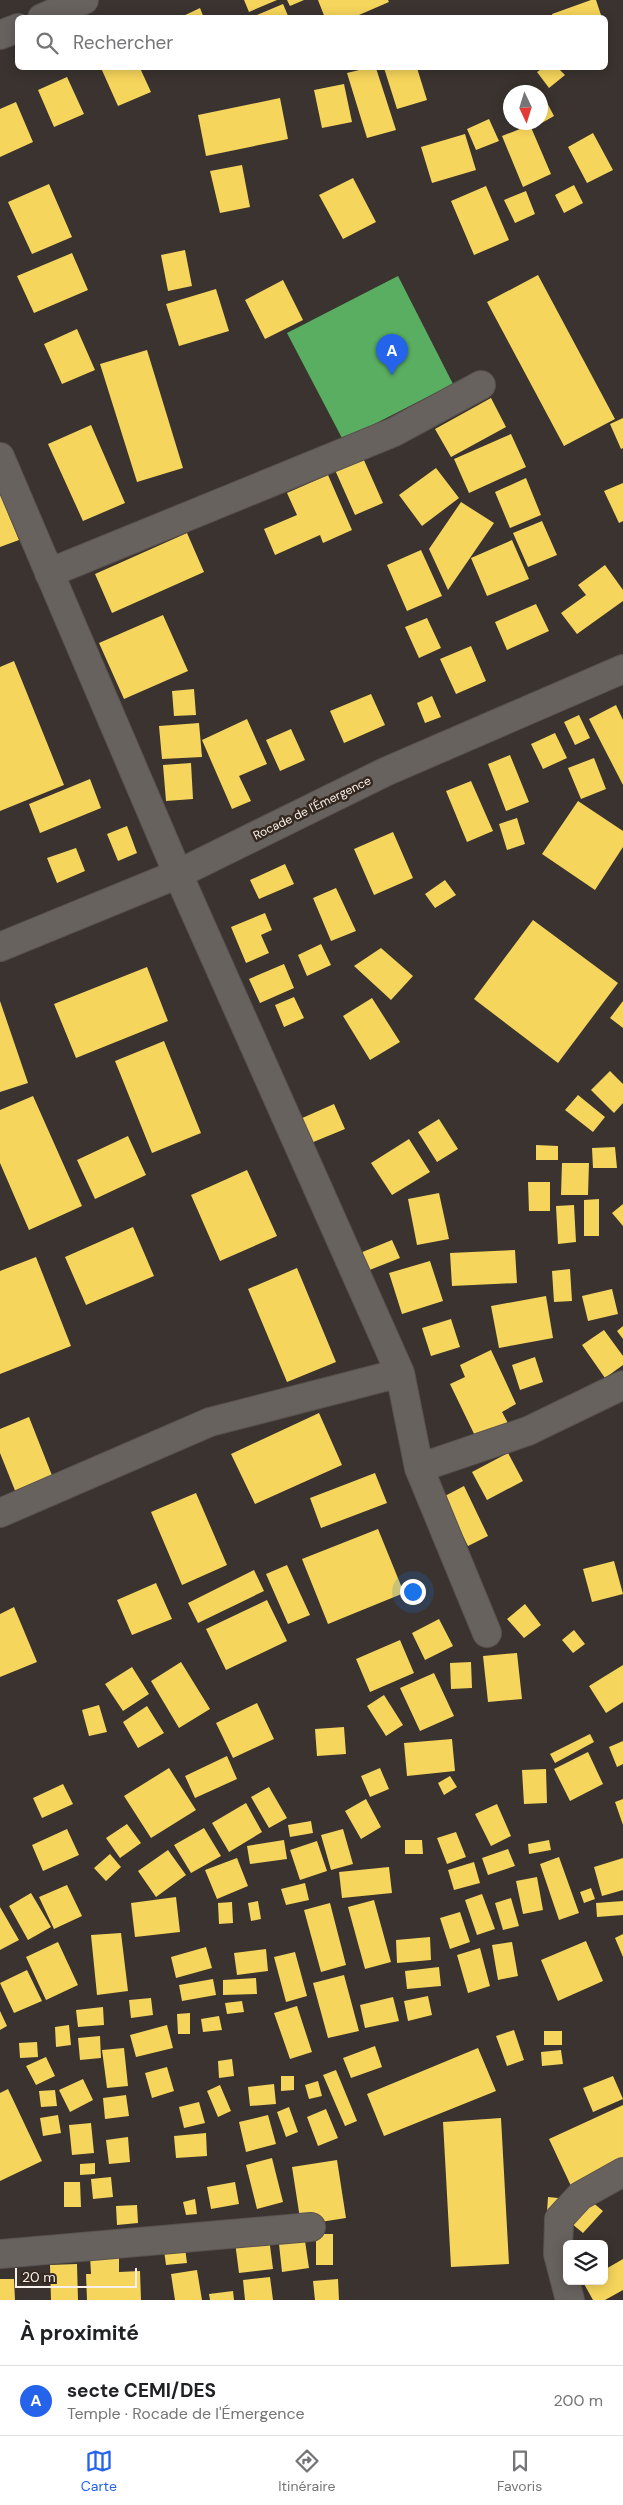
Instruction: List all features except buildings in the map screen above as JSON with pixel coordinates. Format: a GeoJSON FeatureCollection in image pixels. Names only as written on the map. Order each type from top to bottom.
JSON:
{"type":"FeatureCollection","features":[{"type":"Feature","properties":{"kind":"street"},"geometry":{"type":"LineString","coordinates":[[49,15],[84,0]]}},
{"type":"Feature","properties":{"kind":"street"},"geometry":{"type":"LineString","coordinates":[[0,35],[15,29]]}},
{"type":"Feature","properties":{"kind":"street"},"geometry":{"type":"LineString","coordinates":[[49,573],[394,432],[481,385]]}},
{"type":"Feature","properties":{"kind":"street"},"geometry":{"type":"LineString","coordinates":[[0,457],[178,874],[400,1373],[419,1468],[487,1633]]}},
{"type":"Feature","properties":{"kind":"street","name":"Rocade de l'Émergence"},"geometry":{"type":"LineString","coordinates":[[0,947],[178,874],[386,772],[623,669]]}},
{"type":"Feature","properties":{"kind":"street"},"geometry":{"type":"LineString","coordinates":[[0,1513],[210,1422],[400,1373]]}},
{"type":"Feature","properties":{"kind":"street"},"geometry":{"type":"LineString","coordinates":[[419,1468],[528,1432],[623,1384]]}},
{"type":"Feature","properties":{"kind":"street"},"geometry":{"type":"LineString","coordinates":[[570,2300],[558,2254],[560,2219],[580,2196],[623,2172]]}},
{"type":"Feature","properties":{"kind":"street"},"geometry":{"type":"LineString","coordinates":[[0,2254],[311,2227]]}},
{"type":"Feature","properties":{"kind":"place","name":"secte CEMI/DES"},"geometry":{"type":"Point","coordinates":[392,375]}}]}
